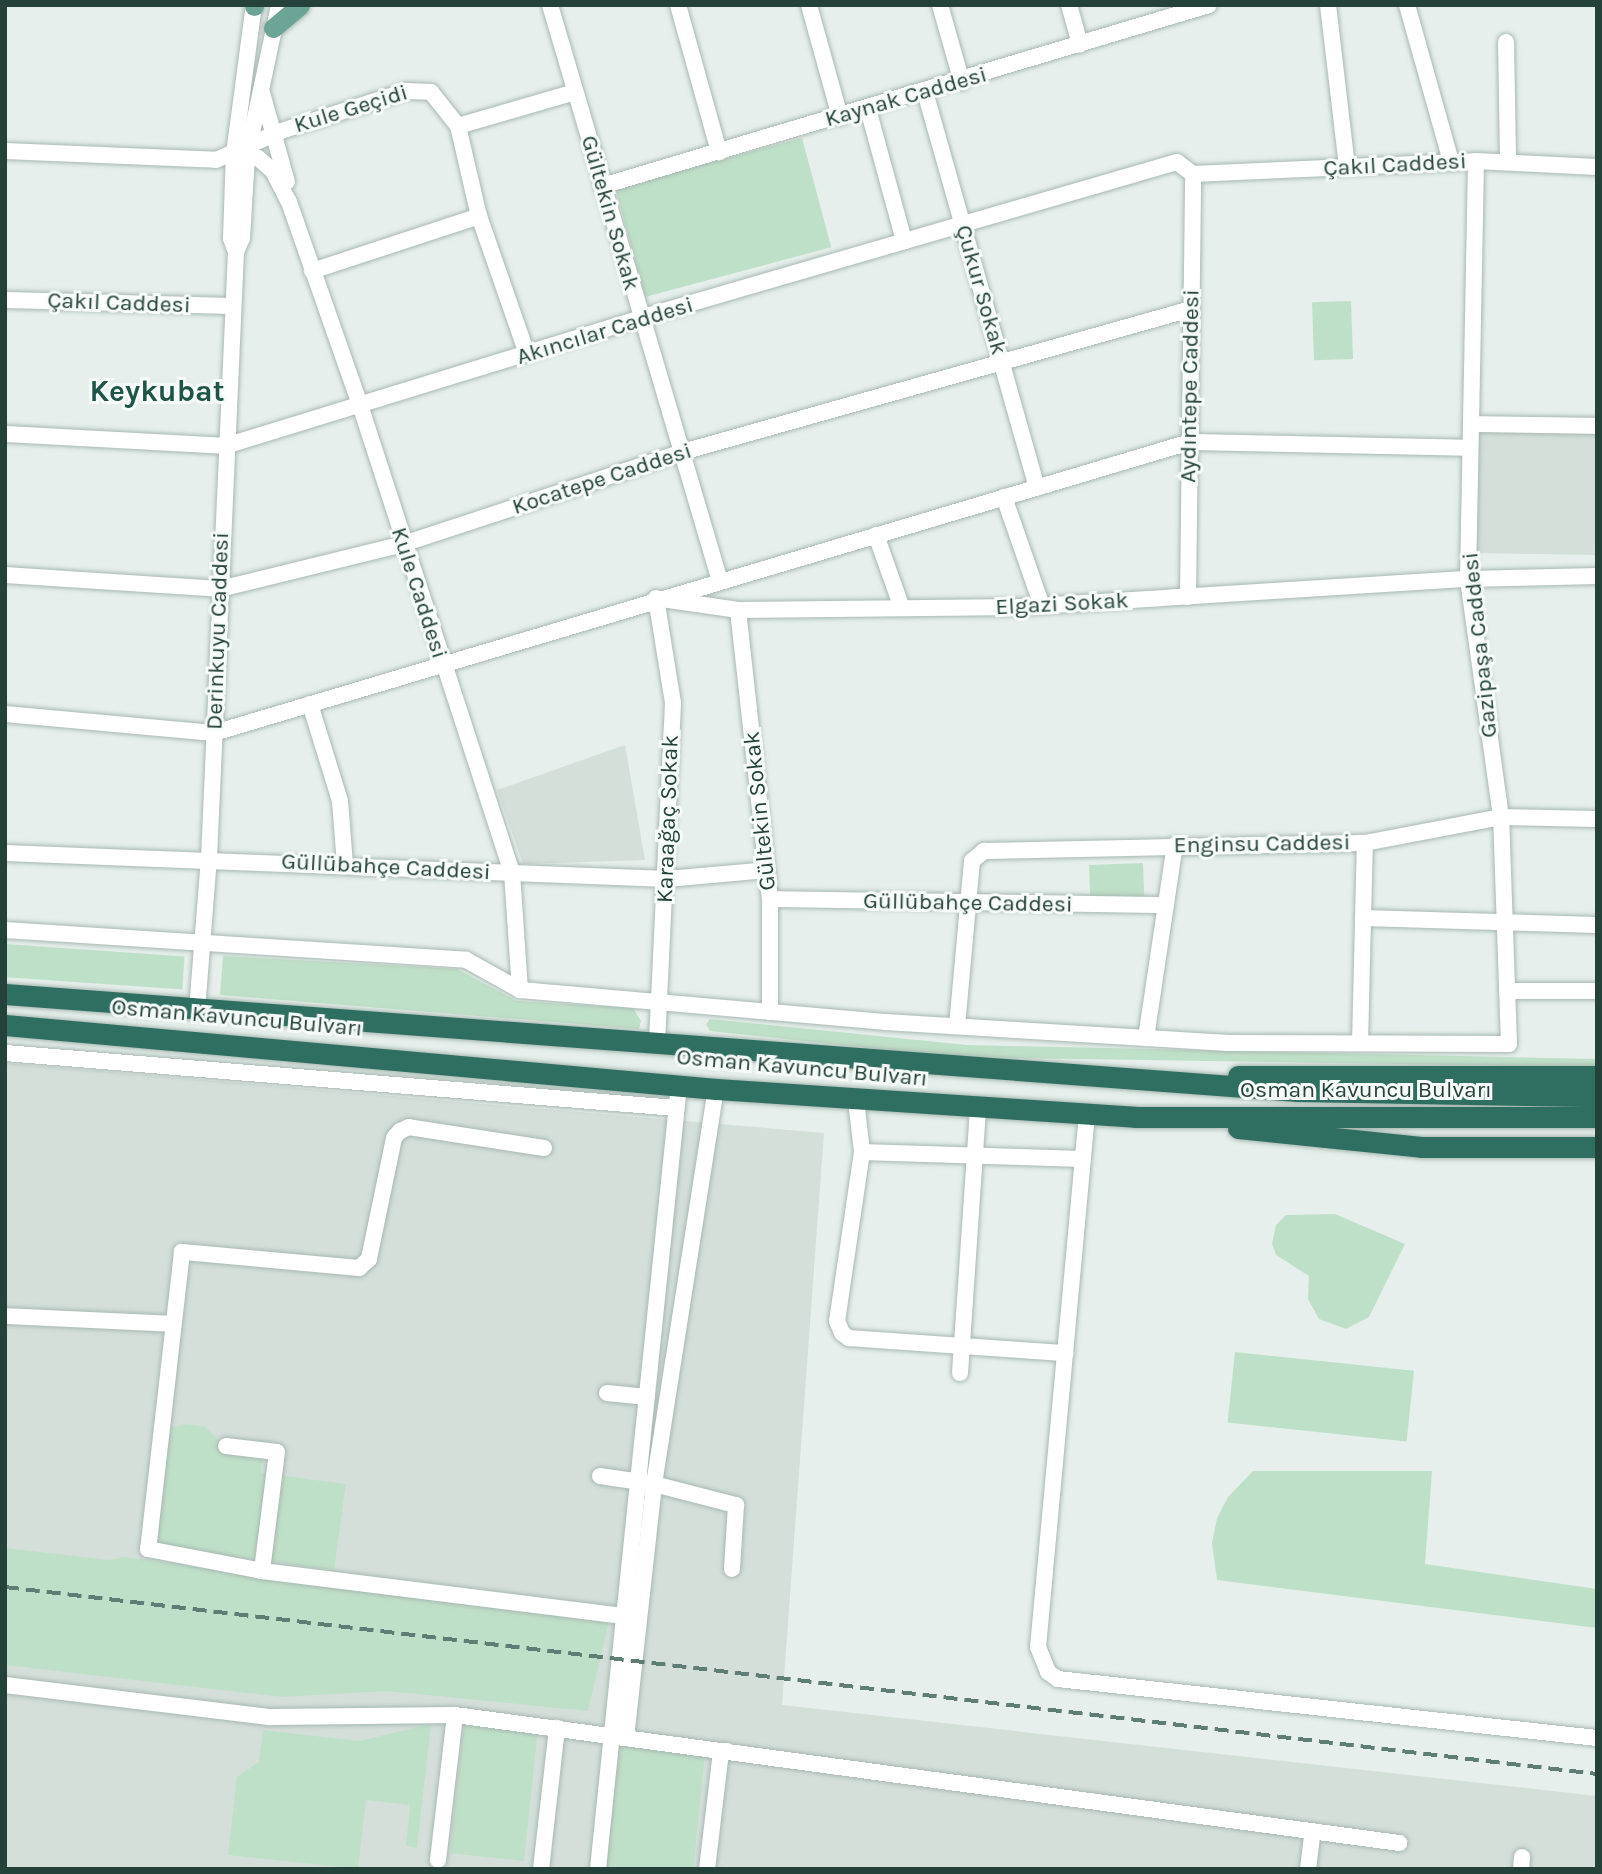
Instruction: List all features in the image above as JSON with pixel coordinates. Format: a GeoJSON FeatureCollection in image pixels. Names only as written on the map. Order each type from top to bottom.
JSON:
{"type":"FeatureCollection","features":[{"type":"Feature","properties":{"kind":"highway","name":"Osman Kavuncu Bulvarı"},"geometry":{"type":"LineString","coordinates":[[5,994],[1138,1081],[1297,1091],[1597,1096]]}},
{"type":"Feature","properties":{"kind":"highway","name":"Osman Kavuncu Bulvarı"},"geometry":{"type":"LineString","coordinates":[[5,1025],[716,1089],[1135,1117],[1597,1117]]}},
{"type":"Feature","properties":{"kind":"highway"},"geometry":{"type":"LineString","coordinates":[[1138,1081],[1283,1074],[1597,1076]]}},
{"type":"Feature","properties":{"kind":"highway"},"geometry":{"type":"LineString","coordinates":[[1135,1117],[1421,1147],[1597,1147]]}},
{"type":"Feature","properties":{"kind":"main road"},"geometry":{"type":"LineString","coordinates":[[273,28],[300,5]]}},
{"type":"Feature","properties":{"kind":"street","name":"Derinkuyu Caddesi"},"geometry":{"type":"LineString","coordinates":[[197,1010],[209,858],[225,446],[236,252],[231,238],[244,151],[254,5]]}},
{"type":"Feature","properties":{"kind":"street","name":"Derinkuyu Caddesi"},"geometry":{"type":"LineString","coordinates":[[244,151],[279,5]]}},
{"type":"Feature","properties":{"kind":"street","name":"Gültekin Sokak"},"geometry":{"type":"LineString","coordinates":[[550,5],[679,453],[720,581]]}},
{"type":"Feature","properties":{"kind":"street"},"geometry":{"type":"LineString","coordinates":[[678,5],[719,152]]}},
{"type":"Feature","properties":{"kind":"street"},"geometry":{"type":"LineString","coordinates":[[809,5],[840,117]]}},
{"type":"Feature","properties":{"kind":"street"},"geometry":{"type":"LineString","coordinates":[[940,5],[962,82]]}},
{"type":"Feature","properties":{"kind":"street"},"geometry":{"type":"LineString","coordinates":[[1069,5],[1080,44]]}},
{"type":"Feature","properties":{"kind":"street"},"geometry":{"type":"LineString","coordinates":[[1328,5],[1347,167]]}},
{"type":"Feature","properties":{"kind":"street"},"geometry":{"type":"LineString","coordinates":[[1407,5],[1451,162]]}},
{"type":"Feature","properties":{"kind":"street","name":"Kaynak Caddesi"},"geometry":{"type":"LineString","coordinates":[[602,186],[962,82],[1205,6]]}},
{"type":"Feature","properties":{"kind":"street"},"geometry":{"type":"LineString","coordinates":[[1506,43],[1508,162]]}},
{"type":"Feature","properties":{"kind":"street","name":"Kule Caddesi"},"geometry":{"type":"LineString","coordinates":[[261,89],[290,191],[289,202]]}},
{"type":"Feature","properties":{"kind":"street","name":"Kule Geçidi"},"geometry":{"type":"LineString","coordinates":[[5,151],[197,162],[244,151],[273,136],[406,91],[431,92],[457,126]]}},
{"type":"Feature","properties":{"kind":"street"},"geometry":{"type":"LineString","coordinates":[[527,354],[479,216],[457,126],[575,92]]}},
{"type":"Feature","properties":{"kind":"street","name":"Çukur Sokak"},"geometry":{"type":"LineString","coordinates":[[925,92],[1037,487]]}},
{"type":"Feature","properties":{"kind":"street"},"geometry":{"type":"LineString","coordinates":[[868,109],[904,242]]}},
{"type":"Feature","properties":{"kind":"street","name":"Kule Caddesi"},"geometry":{"type":"LineString","coordinates":[[244,151],[269,164],[289,202],[361,408],[441,663],[512,873],[520,990]]}},
{"type":"Feature","properties":{"kind":"street","name":"Çakıl Caddesi"},"geometry":{"type":"LineString","coordinates":[[1193,174],[1476,161],[1597,167]]}},
{"type":"Feature","properties":{"kind":"street","name":"Gazipaşa Caddesi"},"geometry":{"type":"LineString","coordinates":[[1360,1044],[1509,1044],[1501,817],[1468,579],[1476,161]]}},
{"type":"Feature","properties":{"kind":"street","name":"Akıncılar Caddesi"},"geometry":{"type":"LineString","coordinates":[[5,434],[225,446],[361,408],[640,318],[1177,162],[1193,174]]}},
{"type":"Feature","properties":{"kind":"street","name":"Aydıntepe Caddesi"},"geometry":{"type":"LineString","coordinates":[[1188,597],[1193,174]]}},
{"type":"Feature","properties":{"kind":"street"},"geometry":{"type":"LineString","coordinates":[[312,271],[479,216]]}},
{"type":"Feature","properties":{"kind":"street","name":"Çakıl Caddesi"},"geometry":{"type":"LineString","coordinates":[[5,300],[232,306]]}},
{"type":"Feature","properties":{"kind":"street","name":"Kocatepe Caddesi"},"geometry":{"type":"LineString","coordinates":[[5,575],[220,589],[403,544],[679,453],[1191,309]]}},
{"type":"Feature","properties":{"kind":"street"},"geometry":{"type":"LineString","coordinates":[[1471,424],[1597,426]]}},
{"type":"Feature","properties":{"kind":"street"},"geometry":{"type":"LineString","coordinates":[[5,714],[214,733],[656,598],[1190,442],[1470,448]]}},
{"type":"Feature","properties":{"kind":"street"},"geometry":{"type":"LineString","coordinates":[[1004,497],[1042,606]]}},
{"type":"Feature","properties":{"kind":"street"},"geometry":{"type":"LineString","coordinates":[[876,535],[902,608]]}},
{"type":"Feature","properties":{"kind":"street","name":"Elgazi Sokak"},"geometry":{"type":"LineString","coordinates":[[656,598],[738,610],[1042,606],[1468,579],[1597,576]]}},
{"type":"Feature","properties":{"kind":"street","name":"Karaağaç Sokak"},"geometry":{"type":"LineString","coordinates":[[656,598],[673,703],[667,879],[657,1042]]}},
{"type":"Feature","properties":{"kind":"street","name":"Gültekin Sokak"},"geometry":{"type":"LineString","coordinates":[[738,610],[770,899],[770,1012]]}},
{"type":"Feature","properties":{"kind":"street"},"geometry":{"type":"LineString","coordinates":[[310,704],[340,801],[345,863]]}},
{"type":"Feature","properties":{"kind":"street","name":"Enginsu Caddesi"},"geometry":{"type":"LineString","coordinates":[[966,904],[972,860],[990,849],[1366,843],[1501,817],[1597,819]]}},
{"type":"Feature","properties":{"kind":"street"},"geometry":{"type":"LineString","coordinates":[[5,930],[466,960],[520,990],[660,1003],[1146,1038],[1360,1044],[1366,843]]}},
{"type":"Feature","properties":{"kind":"street"},"geometry":{"type":"LineString","coordinates":[[1146,1038],[1175,845]]}},
{"type":"Feature","properties":{"kind":"street","name":"Güllübahçe Caddesi"},"geometry":{"type":"LineString","coordinates":[[5,853],[345,863],[667,879],[767,870]]}},
{"type":"Feature","properties":{"kind":"street","name":"Güllübahçe Caddesi"},"geometry":{"type":"LineString","coordinates":[[770,899],[1166,905]]}},
{"type":"Feature","properties":{"kind":"street"},"geometry":{"type":"LineString","coordinates":[[957,1026],[966,904]]}},
{"type":"Feature","properties":{"kind":"street"},"geometry":{"type":"LineString","coordinates":[[1363,918],[1597,925]]}},
{"type":"Feature","properties":{"kind":"street"},"geometry":{"type":"LineString","coordinates":[[1507,991],[1597,991]]}},
{"type":"Feature","properties":{"kind":"street"},"geometry":{"type":"LineString","coordinates":[[5,1053],[676,1108]]}},
{"type":"Feature","properties":{"kind":"street"},"geometry":{"type":"LineString","coordinates":[[598,1869],[619,1737],[646,1483],[647,1397],[678,1085]]}},
{"type":"Feature","properties":{"kind":"street"},"geometry":{"type":"LineString","coordinates":[[619,1737],[625,1616],[716,1089]]}},
{"type":"Feature","properties":{"kind":"street"},"geometry":{"type":"LineString","coordinates":[[856,1100],[862,1152],[837,1321],[839,1329],[849,1338],[1065,1353]]}},
{"type":"Feature","properties":{"kind":"street"},"geometry":{"type":"LineString","coordinates":[[960,1373],[978,1107]]}},
{"type":"Feature","properties":{"kind":"street"},"geometry":{"type":"LineString","coordinates":[[1087,1114],[1038,1647],[1041,1661],[1053,1676],[1597,1738]]}},
{"type":"Feature","properties":{"kind":"street"},"geometry":{"type":"LineString","coordinates":[[544,1148],[404,1128],[394,1138],[364,1266],[187,1249],[180,1256],[148,1549],[262,1571],[625,1616]]}},
{"type":"Feature","properties":{"kind":"street"},"geometry":{"type":"LineString","coordinates":[[862,1152],[1083,1159]]}},
{"type":"Feature","properties":{"kind":"street"},"geometry":{"type":"LineString","coordinates":[[5,1316],[173,1324]]}},
{"type":"Feature","properties":{"kind":"street"},"geometry":{"type":"LineString","coordinates":[[607,1393],[647,1397]]}},
{"type":"Feature","properties":{"kind":"street"},"geometry":{"type":"LineString","coordinates":[[226,1446],[277,1452],[262,1571]]}},
{"type":"Feature","properties":{"kind":"street"},"geometry":{"type":"LineString","coordinates":[[600,1476],[646,1483],[736,1505],[732,1569]]}},
{"type":"Feature","properties":{"kind":"street"},"geometry":{"type":"LineString","coordinates":[[5,1685],[271,1717],[455,1715],[1399,1843]]}},
{"type":"Feature","properties":{"kind":"street"},"geometry":{"type":"LineString","coordinates":[[438,1860],[455,1715]]}},
{"type":"Feature","properties":{"kind":"street"},"geometry":{"type":"LineString","coordinates":[[541,1869],[557,1728]]}},
{"type":"Feature","properties":{"kind":"street"},"geometry":{"type":"LineString","coordinates":[[707,1869],[721,1751],[727,1751]]}},
{"type":"Feature","properties":{"kind":"street"},"geometry":{"type":"LineString","coordinates":[[1308,1869],[1313,1831]]}},
{"type":"Feature","properties":{"kind":"shaded area"},"geometry":{"type":"Polygon","coordinates":[[[1476,429],[1597,431],[1595,555],[1474,553],[1476,429]]]}},
{"type":"Feature","properties":{"kind":"shaded area"},"geometry":{"type":"Polygon","coordinates":[[[625,745],[645,860],[523,864],[497,790],[625,745]]]}},
{"type":"Feature","properties":{"kind":"shaded area"},"geometry":{"type":"Polygon","coordinates":[[[5,1063],[824,1133],[782,1705],[1597,1796],[1597,1869],[5,1869],[5,1063]]]}},
{"type":"Feature","properties":{"kind":"green space"},"geometry":{"type":"Polygon","coordinates":[[[802,138],[831,247],[645,297],[616,188],[802,138]]]}},
{"type":"Feature","properties":{"kind":"green space"},"geometry":{"type":"Polygon","coordinates":[[[1351,301],[1353,359],[1314,360],[1312,302],[1351,301]]]}},
{"type":"Feature","properties":{"kind":"green space"},"geometry":{"type":"Polygon","coordinates":[[[1143,863],[1144,899],[1090,901],[1089,865],[1143,863]]]}},
{"type":"Feature","properties":{"kind":"green space"},"geometry":{"type":"Polygon","coordinates":[[[5,944],[185,957],[182,989],[5,977],[5,944]]]}},
{"type":"Feature","properties":{"kind":"green space"},"geometry":{"type":"Polygon","coordinates":[[[223,956],[457,969],[517,1001],[633,1008],[641,1021],[639,1029],[220,995],[223,956]]]}},
{"type":"Feature","properties":{"kind":"green space"},"geometry":{"type":"Polygon","coordinates":[[[710,1019],[967,1045],[1597,1059],[1597,1067],[954,1057],[710,1031],[706,1024],[710,1019]]]}},
{"type":"Feature","properties":{"kind":"green space"},"geometry":{"type":"Polygon","coordinates":[[[1335,1214],[1405,1244],[1369,1317],[1346,1329],[1319,1319],[1308,1299],[1309,1276],[1276,1255],[1272,1244],[1276,1225],[1286,1215],[1335,1214]]]}},
{"type":"Feature","properties":{"kind":"green space"},"geometry":{"type":"Polygon","coordinates":[[[1235,1352],[1414,1371],[1407,1441],[1228,1423],[1235,1352]]]}},
{"type":"Feature","properties":{"kind":"green space"},"geometry":{"type":"Polygon","coordinates":[[[186,1424],[205,1427],[228,1449],[263,1454],[261,1473],[346,1484],[334,1570],[148,1545],[163,1440],[171,1428],[186,1424]]]}},
{"type":"Feature","properties":{"kind":"green space"},"geometry":{"type":"Polygon","coordinates":[[[1253,1471],[1432,1471],[1425,1564],[1597,1589],[1597,1628],[1217,1580],[1212,1543],[1217,1518],[1228,1497],[1253,1471]]]}},
{"type":"Feature","properties":{"kind":"green space"},"geometry":{"type":"Polygon","coordinates":[[[5,1548],[109,1560],[124,1557],[609,1621],[588,1711],[386,1691],[283,1697],[5,1665],[5,1548]]]}},
{"type":"Feature","properties":{"kind":"green space"},"geometry":{"type":"Polygon","coordinates":[[[431,1724],[417,1848],[406,1846],[410,1805],[366,1800],[358,1869],[228,1855],[237,1777],[259,1762],[263,1730],[359,1741],[431,1724]]]}},
{"type":"Feature","properties":{"kind":"green space"},"geometry":{"type":"Polygon","coordinates":[[[464,1724],[538,1732],[524,1861],[450,1853],[464,1724]]]}},
{"type":"Feature","properties":{"kind":"green space"},"geometry":{"type":"Polygon","coordinates":[[[616,1741],[706,1750],[693,1869],[603,1869],[616,1741]]]}},
{"type":"Feature","properties":{"kind":"railway"},"geometry":{"type":"LineString","coordinates":[[5,1587],[1597,1774]]}},
{"type":"Feature","properties":{"kind":"district","name":"Keykubat"},"geometry":{"type":"Point","coordinates":[157,391]}}]}
